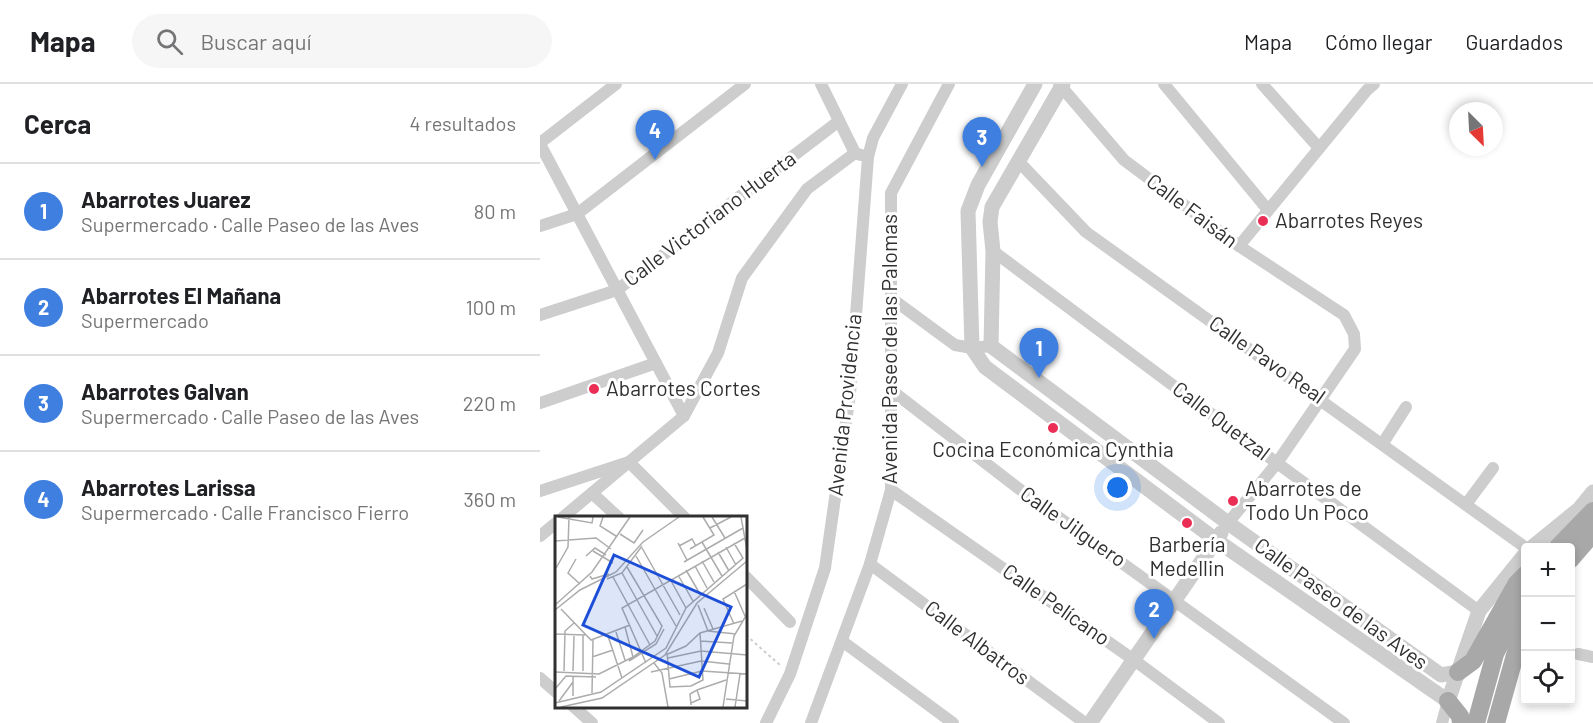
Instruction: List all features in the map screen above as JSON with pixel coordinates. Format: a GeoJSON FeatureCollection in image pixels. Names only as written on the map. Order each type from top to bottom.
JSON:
{"type":"FeatureCollection","features":[{"type":"Feature","properties":{"kind":"main road"},"geometry":{"type":"LineString","coordinates":[[1562,543],[1593,511]]}},
{"type":"Feature","properties":{"kind":"main road"},"geometry":{"type":"LineString","coordinates":[[1575,555],[1593,533]]}},
{"type":"Feature","properties":{"kind":"main road"},"geometry":{"type":"LineString","coordinates":[[1458,672],[1473,662],[1521,579]]}},
{"type":"Feature","properties":{"kind":"main road"},"geometry":{"type":"LineString","coordinates":[[1476,723],[1495,654],[1524,597]]}},
{"type":"Feature","properties":{"kind":"main road"},"geometry":{"type":"LineString","coordinates":[[1496,723],[1521,640]]}},
{"type":"Feature","properties":{"kind":"main road"},"geometry":{"type":"LineString","coordinates":[[1448,700],[1460,716],[1461,723]]}},
{"type":"Feature","properties":{"kind":"street"},"geometry":{"type":"LineString","coordinates":[[616,84],[540,144],[684,416]]}},
{"type":"Feature","properties":{"kind":"street"},"geometry":{"type":"LineString","coordinates":[[540,226],[577,214],[745,84]]}},
{"type":"Feature","properties":{"kind":"street"},"geometry":{"type":"LineString","coordinates":[[821,84],[855,153],[868,157]]}},
{"type":"Feature","properties":{"kind":"street","name":"Avenida Providencia"},"geometry":{"type":"LineString","coordinates":[[766,723],[790,674],[804,636],[827,557],[850,394],[868,157],[873,138],[902,84]]}},
{"type":"Feature","properties":{"kind":"street","name":"Avenida Paseo de las Palomas"},"geometry":{"type":"LineString","coordinates":[[815,721],[870,564],[891,490],[891,193],[950,84]]}},
{"type":"Feature","properties":{"kind":"street"},"geometry":{"type":"LineString","coordinates":[[1035,84],[978,185],[968,211],[972,348],[991,346],[993,251],[990,222],[992,207],[1061,85]]}},
{"type":"Feature","properties":{"kind":"street"},"geometry":{"type":"LineString","coordinates":[[1164,84],[1268,210]]}},
{"type":"Feature","properties":{"kind":"street"},"geometry":{"type":"LineString","coordinates":[[1262,84],[1319,148]]}},
{"type":"Feature","properties":{"kind":"street","name":"Calle Faisán"},"geometry":{"type":"LineString","coordinates":[[1061,85],[1124,160],[1239,246],[1344,315],[1354,334],[1355,350],[1322,399]]}},
{"type":"Feature","properties":{"kind":"street"},"geometry":{"type":"LineString","coordinates":[[1239,246],[1368,86]]}},
{"type":"Feature","properties":{"kind":"street","name":"Calle Victoriano Huerta"},"geometry":{"type":"LineString","coordinates":[[540,315],[617,290],[839,121]]}},
{"type":"Feature","properties":{"kind":"street"},"geometry":{"type":"LineString","coordinates":[[564,516],[684,416],[718,353],[742,278],[807,189],[855,153]]}},
{"type":"Feature","properties":{"kind":"street","name":"Calle Pavo Real"},"geometry":{"type":"LineString","coordinates":[[1018,161],[1086,232],[1467,503],[1521,544]]}},
{"type":"Feature","properties":{"kind":"street","name":"Calle Quetzal"},"geometry":{"type":"LineString","coordinates":[[993,251],[1276,463],[1479,611]]}},
{"type":"Feature","properties":{"kind":"street","name":"Calle Paseo de las Aves"},"geometry":{"type":"LineString","coordinates":[[891,298],[955,345],[972,348],[986,367],[1216,540],[1448,700]]}},
{"type":"Feature","properties":{"kind":"street","name":"Calle Paseo de las Aves"},"geometry":{"type":"LineString","coordinates":[[991,346],[1228,523],[1441,675],[1458,672]]}},
{"type":"Feature","properties":{"kind":"street"},"geometry":{"type":"LineString","coordinates":[[540,403],[656,363]]}},
{"type":"Feature","properties":{"kind":"street","name":"Calle Jilguero"},"geometry":{"type":"LineString","coordinates":[[891,390],[1018,488],[1344,723]]}},
{"type":"Feature","properties":{"kind":"street"},"geometry":{"type":"LineString","coordinates":[[1090,723],[1228,523],[1276,463],[1322,399]]}},
{"type":"Feature","properties":{"kind":"street"},"geometry":{"type":"LineString","coordinates":[[1383,443],[1406,407]]}},
{"type":"Feature","properties":{"kind":"street"},"geometry":{"type":"LineString","coordinates":[[540,491],[629,462]]}},
{"type":"Feature","properties":{"kind":"street"},"geometry":{"type":"LineString","coordinates":[[629,462],[684,516]]}},
{"type":"Feature","properties":{"kind":"street"},"geometry":{"type":"LineString","coordinates":[[1467,503],[1493,468]]}},
{"type":"Feature","properties":{"kind":"street","name":"Calle Pelícano"},"geometry":{"type":"LineString","coordinates":[[891,490],[1134,660],[1219,723]]}},
{"type":"Feature","properties":{"kind":"street"},"geometry":{"type":"LineString","coordinates":[[1537,543],[1579,509],[1593,492]]}},
{"type":"Feature","properties":{"kind":"street"},"geometry":{"type":"LineString","coordinates":[[592,493],[617,516]]}},
{"type":"Feature","properties":{"kind":"street"},"geometry":{"type":"LineString","coordinates":[[540,536],[555,523]]}},
{"type":"Feature","properties":{"kind":"street"},"geometry":{"type":"LineString","coordinates":[[1575,558],[1593,548]]}},
{"type":"Feature","properties":{"kind":"street"},"geometry":{"type":"LineString","coordinates":[[1442,723],[1479,611],[1521,559]]}},
{"type":"Feature","properties":{"kind":"street","name":"Calle Albatros"},"geometry":{"type":"LineString","coordinates":[[870,564],[1085,723]]}},
{"type":"Feature","properties":{"kind":"street"},"geometry":{"type":"LineString","coordinates":[[747,578],[790,622]]}},
{"type":"Feature","properties":{"kind":"street"},"geometry":{"type":"LineString","coordinates":[[842,641],[953,723]]}},
{"type":"Feature","properties":{"kind":"street"},"geometry":{"type":"LineString","coordinates":[[1578,654],[1593,657]]}},
{"type":"Feature","properties":{"kind":"street"},"geometry":{"type":"LineString","coordinates":[[540,678],[555,691]]}},
{"type":"Feature","properties":{"kind":"street"},"geometry":{"type":"LineString","coordinates":[[575,708],[592,723]]}},
{"type":"Feature","properties":{"kind":"path"},"geometry":{"type":"LineString","coordinates":[[747,636],[790,674]]}},
{"type":"Feature","properties":{"kind":"place","name":"Abarrotes Larissa"},"geometry":{"type":"Point","coordinates":[655,160]}},
{"type":"Feature","properties":{"kind":"place","name":"Abarrotes Galvan"},"geometry":{"type":"Point","coordinates":[982,167]}},
{"type":"Feature","properties":{"kind":"place","name":"Abarrotes Reyes"},"geometry":{"type":"Point","coordinates":[1263,221]}},
{"type":"Feature","properties":{"kind":"place","name":"Abarrotes Juarez"},"geometry":{"type":"Point","coordinates":[1039,378]}},
{"type":"Feature","properties":{"kind":"place","name":"Abarrotes Cortes"},"geometry":{"type":"Point","coordinates":[594,389]}},
{"type":"Feature","properties":{"kind":"place","name":"Cocina Económica Cynthia"},"geometry":{"type":"Point","coordinates":[1053,428]}},
{"type":"Feature","properties":{"kind":"place","name":"Abarrotes de Todo Un Poco"},"geometry":{"type":"Point","coordinates":[1233,501]}},
{"type":"Feature","properties":{"kind":"place","name":"Barbería Medellin"},"geometry":{"type":"Point","coordinates":[1187,523]}},
{"type":"Feature","properties":{"kind":"place","name":"Abarrotes El Mañana"},"geometry":{"type":"Point","coordinates":[1154,639]}}]}
